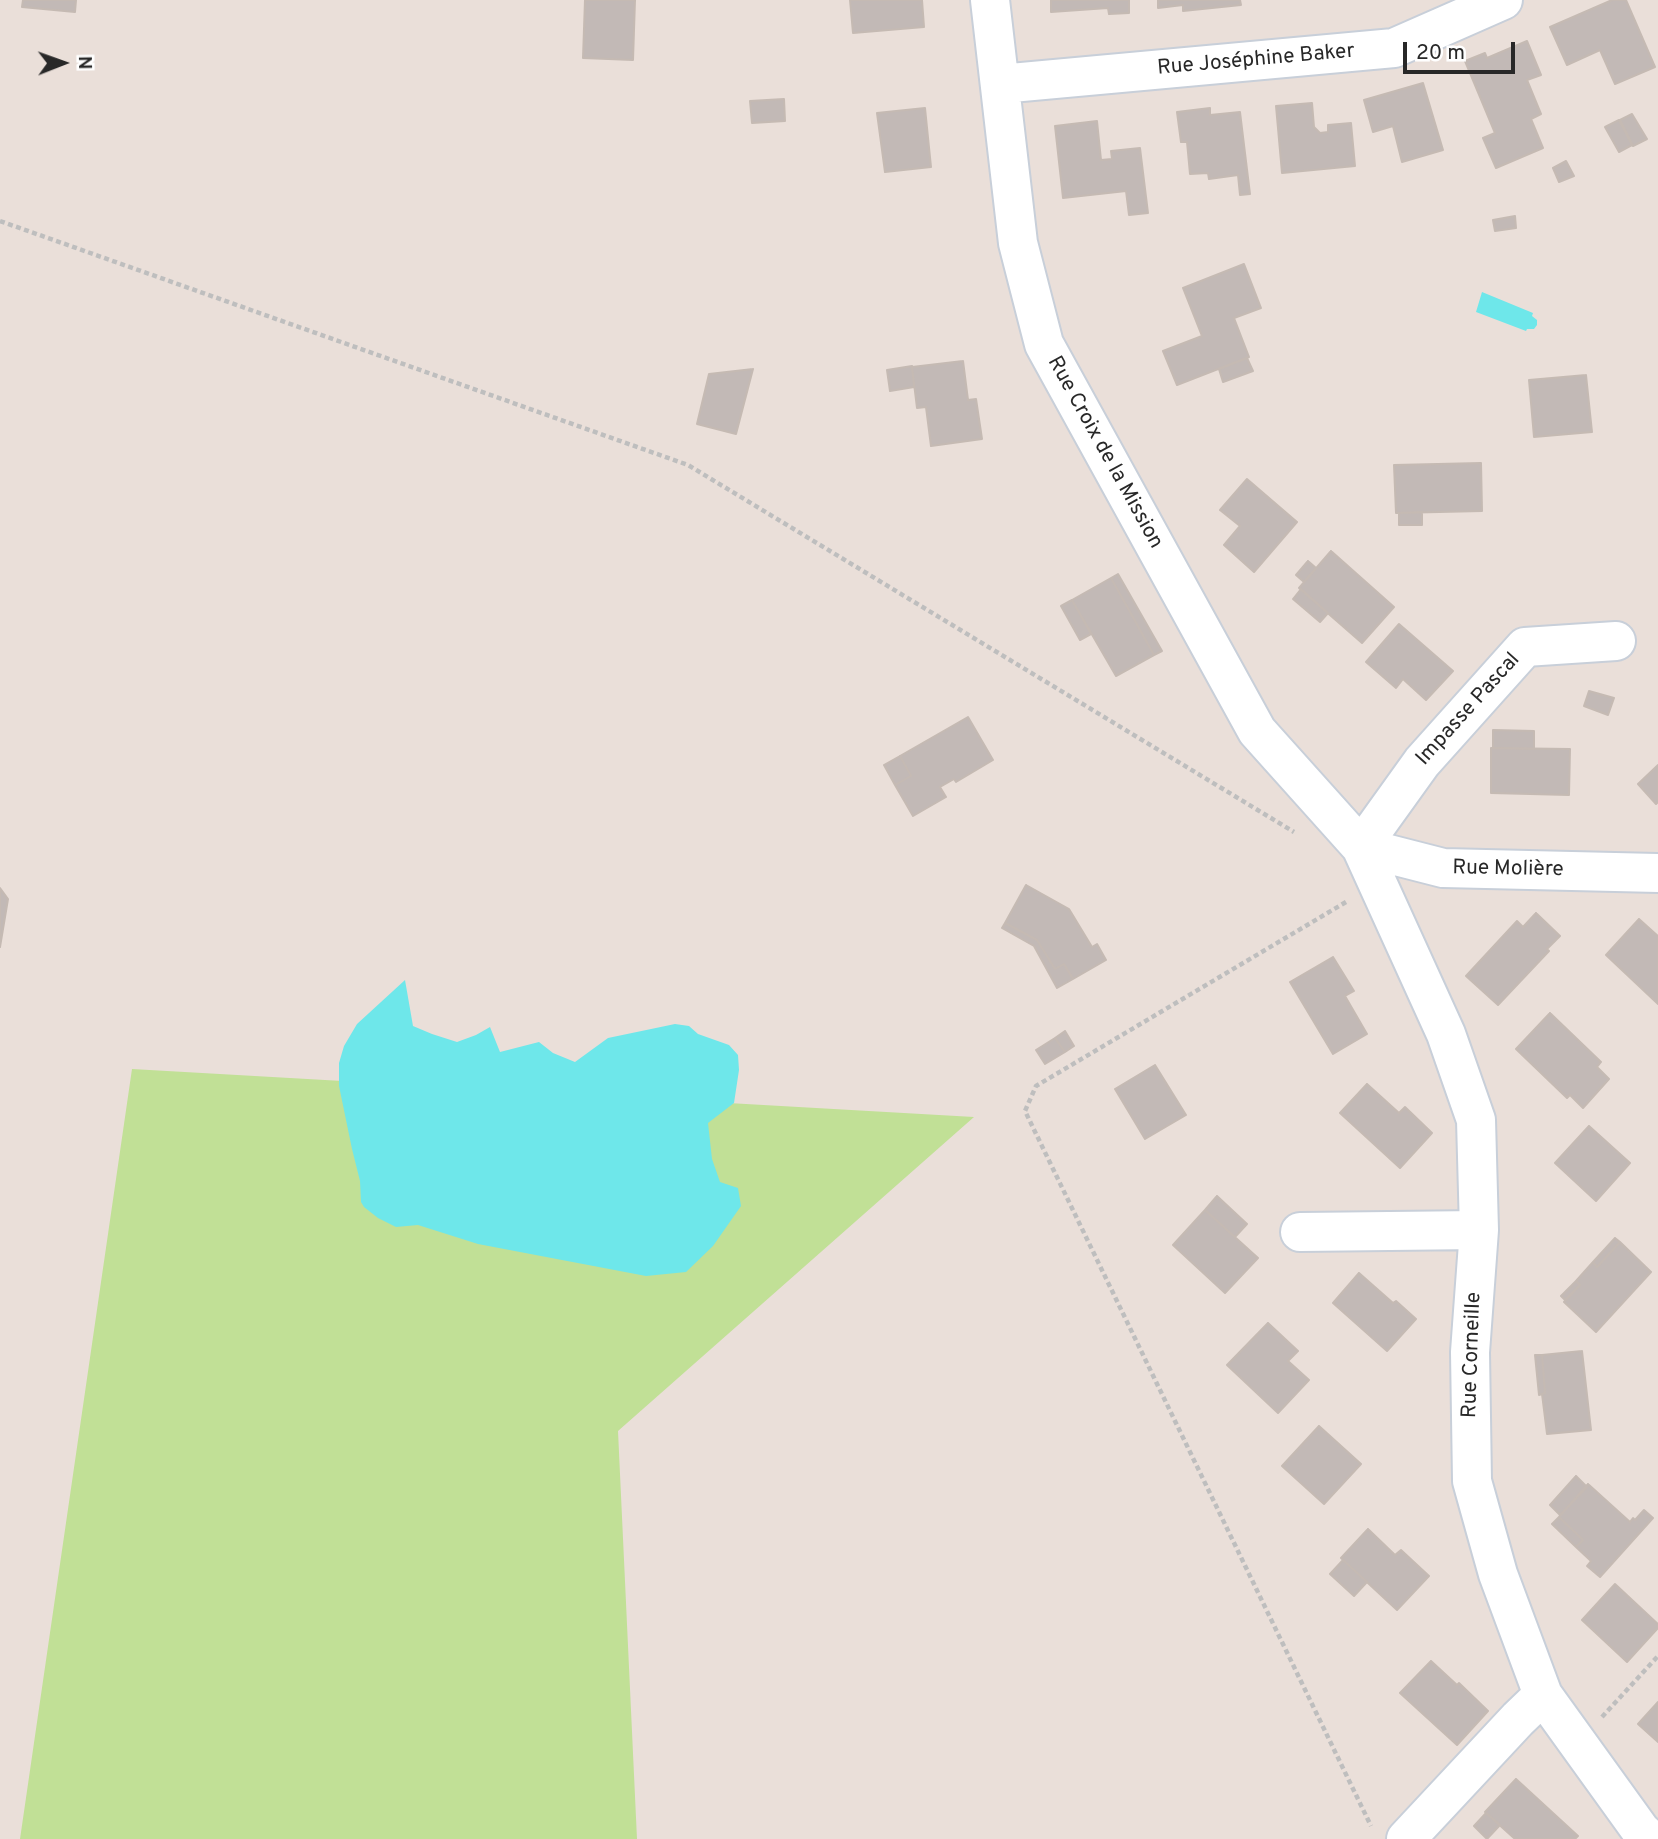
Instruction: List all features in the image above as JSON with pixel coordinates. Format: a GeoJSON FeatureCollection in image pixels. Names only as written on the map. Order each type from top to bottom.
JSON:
{"type":"FeatureCollection","features":[{"type":"Feature","properties":{"kind":"street","name":"Rue Croix de la Mission"},"geometry":{"type":"LineString","coordinates":[[990,0],[1018,243],[1044,344],[1257,731],[1361,847]]}},
{"type":"Feature","properties":{"kind":"street","name":"Rue Joséphine Baker"},"geometry":{"type":"LineString","coordinates":[[1000,85],[1394,48],[1503,0]]}},
{"type":"Feature","properties":{"kind":"street","name":"Impasse Pascal"},"geometry":{"type":"LineString","coordinates":[[1361,847],[1422,762],[1525,647],[1616,641]]}},
{"type":"Feature","properties":{"kind":"street","name":"Rue Molière"},"geometry":{"type":"LineString","coordinates":[[1361,847],[1443,868],[1658,873]]}},
{"type":"Feature","properties":{"kind":"street","name":"Rue Corneille"},"geometry":{"type":"LineString","coordinates":[[1361,847],[1446,1034],[1476,1120],[1479,1230],[1470,1352],[1472,1481],[1498,1574],[1543,1695],[1641,1831],[1650,1839]]}},
{"type":"Feature","properties":{"kind":"street"},"geometry":{"type":"LineString","coordinates":[[1300,1232],[1479,1230]]}},
{"type":"Feature","properties":{"kind":"street"},"geometry":{"type":"LineString","coordinates":[[1389,1833],[1543,1695]]}},
{"type":"Feature","properties":{"kind":"path"},"geometry":{"type":"LineString","coordinates":[[0,221],[688,465],[1294,833]]}},
{"type":"Feature","properties":{"kind":"path"},"geometry":{"type":"LineString","coordinates":[[1377,883],[1036,1086],[1026,1111],[1389,1833]]}},
{"type":"Feature","properties":{"kind":"path"},"geometry":{"type":"LineString","coordinates":[[1578,1743],[1658,1656]]}},
{"type":"Feature","properties":{"kind":"green space"},"geometry":{"type":"Polygon","coordinates":[[[132,1069],[974,1117],[618,1431],[637,1839],[20,1839],[132,1069]]]}},
{"type":"Feature","properties":{"kind":"water"},"geometry":{"type":"Polygon","coordinates":[[[1482,292],[1533,313],[1537,325],[1526,331],[1476,312],[1482,292]]]}},
{"type":"Feature","properties":{"kind":"water"},"geometry":{"type":"Polygon","coordinates":[[[405,980],[413,1026],[457,1042],[490,1027],[500,1052],[539,1042],[553,1053],[575,1062],[608,1038],[675,1024],[689,1026],[698,1034],[729,1045],[738,1055],[739,1070],[734,1103],[708,1123],[712,1159],[720,1182],[738,1188],[741,1206],[713,1246],[686,1272],[646,1276],[478,1244],[418,1225],[396,1227],[364,1207],[339,1086],[339,1063],[344,1046],[357,1024],[405,980]]]}},
{"type":"Feature","properties":{"kind":"building"},"geometry":{"type":"Polygon","coordinates":[[[23,0],[76,0],[75,12],[22,7],[23,0]]]}},
{"type":"Feature","properties":{"kind":"building"},"geometry":{"type":"Polygon","coordinates":[[[585,0],[635,0],[633,60],[583,58],[585,0]]]}},
{"type":"Feature","properties":{"kind":"building"},"geometry":{"type":"Polygon","coordinates":[[[850,0],[922,0],[924,27],[853,33],[850,0]]]}},
{"type":"Feature","properties":{"kind":"building"},"geometry":{"type":"Polygon","coordinates":[[[1051,0],[1129,0],[1129,13],[1109,14],[1108,8],[1051,12],[1051,0]]]}},
{"type":"Feature","properties":{"kind":"building"},"geometry":{"type":"Polygon","coordinates":[[[1158,0],[1240,0],[1241,5],[1183,11],[1183,5],[1158,8],[1158,0]]]}},
{"type":"Feature","properties":{"kind":"building"},"geometry":{"type":"Polygon","coordinates":[[[1612,0],[1626,0],[1655,67],[1615,84],[1600,50],[1567,65],[1550,27],[1612,0]]]}},
{"type":"Feature","properties":{"kind":"building"},"geometry":{"type":"Polygon","coordinates":[[[1527,41],[1541,75],[1527,80],[1541,114],[1531,119],[1543,148],[1496,168],[1483,138],[1495,133],[1465,61],[1485,53],[1487,58],[1527,41]]]}},
{"type":"Feature","properties":{"kind":"building"},"geometry":{"type":"Polygon","coordinates":[[[1423,83],[1443,150],[1402,162],[1393,126],[1373,132],[1364,100],[1423,83]]]}},
{"type":"Feature","properties":{"kind":"building"},"geometry":{"type":"Polygon","coordinates":[[[784,99],[785,121],[752,123],[750,101],[784,99]]]}},
{"type":"Feature","properties":{"kind":"building"},"geometry":{"type":"Polygon","coordinates":[[[1312,103],[1314,127],[1320,133],[1328,132],[1328,125],[1351,123],[1355,166],[1282,173],[1276,106],[1312,103]]]}},
{"type":"Feature","properties":{"kind":"building"},"geometry":{"type":"Polygon","coordinates":[[[925,108],[931,167],[885,172],[877,113],[925,108]]]}},
{"type":"Feature","properties":{"kind":"building"},"geometry":{"type":"Polygon","coordinates":[[[1210,108],[1210,115],[1240,112],[1250,194],[1240,195],[1238,175],[1209,179],[1208,173],[1190,174],[1187,142],[1181,142],[1177,112],[1210,108]]]}},
{"type":"Feature","properties":{"kind":"building"},"geometry":{"type":"Polygon","coordinates":[[[1632,114],[1647,139],[1633,146],[1620,120],[1632,114]]]}},
{"type":"Feature","properties":{"kind":"building"},"geometry":{"type":"Polygon","coordinates":[[[1619,120],[1632,145],[1619,152],[1605,127],[1619,120]]]}},
{"type":"Feature","properties":{"kind":"building"},"geometry":{"type":"Polygon","coordinates":[[[1097,121],[1101,160],[1112,159],[1111,151],[1140,148],[1148,213],[1129,215],[1126,191],[1063,198],[1055,126],[1097,121]]]}},
{"type":"Feature","properties":{"kind":"building"},"geometry":{"type":"Polygon","coordinates":[[[1566,161],[1574,176],[1559,182],[1553,168],[1566,161]]]}},
{"type":"Feature","properties":{"kind":"building"},"geometry":{"type":"Polygon","coordinates":[[[1515,216],[1516,228],[1495,231],[1493,220],[1515,216]]]}},
{"type":"Feature","properties":{"kind":"building"},"geometry":{"type":"Polygon","coordinates":[[[1244,264],[1261,308],[1234,318],[1249,357],[1177,385],[1163,351],[1202,336],[1183,288],[1244,264]]]}},
{"type":"Feature","properties":{"kind":"building"},"geometry":{"type":"Polygon","coordinates":[[[1247,358],[1253,371],[1223,382],[1219,369],[1247,358]]]}},
{"type":"Feature","properties":{"kind":"building"},"geometry":{"type":"Polygon","coordinates":[[[963,361],[968,400],[976,399],[982,439],[931,446],[926,407],[917,408],[912,367],[963,361]]]}},
{"type":"Feature","properties":{"kind":"building"},"geometry":{"type":"Polygon","coordinates":[[[912,366],[914,387],[890,391],[887,370],[912,366]]]}},
{"type":"Feature","properties":{"kind":"building"},"geometry":{"type":"Polygon","coordinates":[[[753,369],[736,434],[697,424],[709,374],[753,369]]]}},
{"type":"Feature","properties":{"kind":"building"},"geometry":{"type":"Polygon","coordinates":[[[1586,375],[1592,432],[1534,437],[1529,380],[1586,375]]]}},
{"type":"Feature","properties":{"kind":"building"},"geometry":{"type":"Polygon","coordinates":[[[1481,463],[1482,511],[1396,513],[1394,465],[1481,463]]]}},
{"type":"Feature","properties":{"kind":"building"},"geometry":{"type":"Polygon","coordinates":[[[1247,479],[1297,522],[1254,572],[1224,545],[1240,526],[1220,510],[1247,479]]]}},
{"type":"Feature","properties":{"kind":"building"},"geometry":{"type":"Polygon","coordinates":[[[1422,512],[1422,525],[1399,525],[1399,513],[1422,512]]]}},
{"type":"Feature","properties":{"kind":"building"},"geometry":{"type":"Polygon","coordinates":[[[1331,551],[1394,607],[1362,643],[1299,588],[1331,551]]]}},
{"type":"Feature","properties":{"kind":"building"},"geometry":{"type":"Polygon","coordinates":[[[1308,561],[1316,568],[1304,582],[1296,575],[1308,561]]]}},
{"type":"Feature","properties":{"kind":"building"},"geometry":{"type":"Polygon","coordinates":[[[1118,574],[1162,651],[1154,655],[1111,578],[1118,574]]]}},
{"type":"Feature","properties":{"kind":"building"},"geometry":{"type":"Polygon","coordinates":[[[1111,578],[1154,655],[1116,676],[1072,600],[1111,578]]]}},
{"type":"Feature","properties":{"kind":"building"},"geometry":{"type":"Polygon","coordinates":[[[1301,589],[1328,613],[1320,622],[1293,599],[1301,589]]]}},
{"type":"Feature","properties":{"kind":"building"},"geometry":{"type":"Polygon","coordinates":[[[1072,600],[1091,634],[1080,640],[1061,606],[1072,600]]]}},
{"type":"Feature","properties":{"kind":"building"},"geometry":{"type":"Polygon","coordinates":[[[1399,624],[1453,671],[1426,700],[1403,679],[1396,688],[1366,662],[1399,624]]]}},
{"type":"Feature","properties":{"kind":"building"},"geometry":{"type":"Polygon","coordinates":[[[1589,691],[1614,698],[1608,715],[1584,706],[1589,691]]]}},
{"type":"Feature","properties":{"kind":"building"},"geometry":{"type":"Polygon","coordinates":[[[968,717],[993,760],[956,782],[954,779],[940,787],[946,797],[913,816],[895,785],[911,776],[900,756],[968,717]]]}},
{"type":"Feature","properties":{"kind":"building"},"geometry":{"type":"Polygon","coordinates":[[[1493,730],[1534,731],[1534,749],[1493,748],[1493,730]]]}},
{"type":"Feature","properties":{"kind":"building"},"geometry":{"type":"Polygon","coordinates":[[[1491,748],[1570,749],[1569,795],[1491,793],[1491,748]]]}},
{"type":"Feature","properties":{"kind":"building"},"geometry":{"type":"Polygon","coordinates":[[[900,756],[911,776],[895,785],[884,765],[900,756]]]}},
{"type":"Feature","properties":{"kind":"building"},"geometry":{"type":"Polygon","coordinates":[[[1658,765],[1658,802],[1656,804],[1638,784],[1658,765]]]}},
{"type":"Feature","properties":{"kind":"building"},"geometry":{"type":"Polygon","coordinates":[[[1026,885],[1069,909],[1092,947],[1097,944],[1106,960],[1073,979],[1064,964],[1055,969],[1037,940],[1005,923],[1026,885]]]}},
{"type":"Feature","properties":{"kind":"building"},"geometry":{"type":"Polygon","coordinates":[[[0,888],[8,899],[0,947],[0,888]]]}},
{"type":"Feature","properties":{"kind":"building"},"geometry":{"type":"Polygon","coordinates":[[[1536,913],[1560,936],[1498,1005],[1466,976],[1517,921],[1523,927],[1536,913]]]}},
{"type":"Feature","properties":{"kind":"building"},"geometry":{"type":"Polygon","coordinates":[[[1639,919],[1658,936],[1658,1004],[1606,955],[1639,919]]]}},
{"type":"Feature","properties":{"kind":"building"},"geometry":{"type":"Polygon","coordinates":[[[1005,923],[1037,940],[1055,969],[1064,964],[1073,979],[1057,988],[1034,946],[1002,928],[1005,923]]]}},
{"type":"Feature","properties":{"kind":"building"},"geometry":{"type":"Polygon","coordinates":[[[1333,957],[1354,991],[1345,996],[1367,1034],[1333,1054],[1290,982],[1333,957]]]}},
{"type":"Feature","properties":{"kind":"building"},"geometry":{"type":"Polygon","coordinates":[[[1550,1013],[1601,1062],[1597,1067],[1609,1079],[1583,1108],[1570,1095],[1567,1098],[1516,1049],[1550,1013]]]}},
{"type":"Feature","properties":{"kind":"building"},"geometry":{"type":"Polygon","coordinates":[[[1065,1031],[1074,1046],[1065,1052],[1055,1038],[1065,1031]]]}},
{"type":"Feature","properties":{"kind":"building"},"geometry":{"type":"Polygon","coordinates":[[[1055,1038],[1065,1052],[1045,1064],[1036,1050],[1055,1038]]]}},
{"type":"Feature","properties":{"kind":"building"},"geometry":{"type":"Polygon","coordinates":[[[1155,1065],[1186,1115],[1145,1139],[1115,1089],[1155,1065]]]}},
{"type":"Feature","properties":{"kind":"building"},"geometry":{"type":"Polygon","coordinates":[[[1367,1084],[1399,1113],[1405,1107],[1432,1133],[1400,1168],[1340,1113],[1367,1084]]]}},
{"type":"Feature","properties":{"kind":"building"},"geometry":{"type":"Polygon","coordinates":[[[1589,1126],[1630,1163],[1596,1201],[1555,1163],[1589,1126]]]}},
{"type":"Feature","properties":{"kind":"building"},"geometry":{"type":"Polygon","coordinates":[[[1217,1196],[1247,1224],[1235,1237],[1205,1210],[1217,1196]]]}},
{"type":"Feature","properties":{"kind":"building"},"geometry":{"type":"Polygon","coordinates":[[[1205,1210],[1258,1258],[1225,1293],[1173,1245],[1205,1210]]]}},
{"type":"Feature","properties":{"kind":"building"},"geometry":{"type":"Polygon","coordinates":[[[1615,1238],[1620,1242],[1597,1267],[1593,1262],[1615,1238]]]}},
{"type":"Feature","properties":{"kind":"building"},"geometry":{"type":"Polygon","coordinates":[[[1620,1242],[1651,1272],[1596,1332],[1564,1302],[1580,1285],[1576,1281],[1593,1262],[1597,1267],[1620,1242]]]}},
{"type":"Feature","properties":{"kind":"building"},"geometry":{"type":"Polygon","coordinates":[[[1359,1273],[1416,1319],[1387,1351],[1333,1303],[1359,1273]]]}},
{"type":"Feature","properties":{"kind":"building"},"geometry":{"type":"Polygon","coordinates":[[[1576,1281],[1580,1285],[1565,1300],[1561,1296],[1576,1281]]]}},
{"type":"Feature","properties":{"kind":"building"},"geometry":{"type":"Polygon","coordinates":[[[1268,1323],[1298,1351],[1288,1361],[1309,1380],[1278,1413],[1227,1365],[1268,1323]]]}},
{"type":"Feature","properties":{"kind":"building"},"geometry":{"type":"Polygon","coordinates":[[[1582,1351],[1591,1430],[1547,1434],[1542,1394],[1545,1393],[1542,1355],[1582,1351]]]}},
{"type":"Feature","properties":{"kind":"building"},"geometry":{"type":"Polygon","coordinates":[[[1535,1355],[1542,1355],[1545,1393],[1539,1395],[1535,1355]]]}},
{"type":"Feature","properties":{"kind":"building"},"geometry":{"type":"Polygon","coordinates":[[[1319,1426],[1361,1464],[1324,1504],[1282,1466],[1319,1426]]]}},
{"type":"Feature","properties":{"kind":"building"},"geometry":{"type":"Polygon","coordinates":[[[1576,1476],[1587,1487],[1560,1515],[1550,1505],[1576,1476]]]}},
{"type":"Feature","properties":{"kind":"building"},"geometry":{"type":"Polygon","coordinates":[[[1588,1484],[1630,1522],[1644,1510],[1653,1518],[1600,1577],[1587,1566],[1591,1561],[1576,1547],[1583,1540],[1559,1517],[1588,1484]]]}},
{"type":"Feature","properties":{"kind":"building"},"geometry":{"type":"Polygon","coordinates":[[[1559,1517],[1583,1540],[1576,1547],[1552,1524],[1559,1517]]]}},
{"type":"Feature","properties":{"kind":"building"},"geometry":{"type":"Polygon","coordinates":[[[1368,1529],[1395,1555],[1401,1550],[1429,1576],[1397,1610],[1341,1558],[1368,1529]]]}},
{"type":"Feature","properties":{"kind":"building"},"geometry":{"type":"Polygon","coordinates":[[[1343,1560],[1367,1582],[1354,1596],[1330,1574],[1343,1560]]]}},
{"type":"Feature","properties":{"kind":"building"},"geometry":{"type":"Polygon","coordinates":[[[1615,1584],[1658,1624],[1658,1628],[1627,1662],[1582,1620],[1615,1584]]]}},
{"type":"Feature","properties":{"kind":"building"},"geometry":{"type":"Polygon","coordinates":[[[1431,1661],[1488,1711],[1457,1745],[1400,1693],[1431,1661]]]}},
{"type":"Feature","properties":{"kind":"building"},"geometry":{"type":"Polygon","coordinates":[[[1658,1702],[1658,1742],[1638,1724],[1658,1702]]]}},
{"type":"Feature","properties":{"kind":"building"},"geometry":{"type":"Polygon","coordinates":[[[1516,1779],[1578,1836],[1575,1839],[1515,1839],[1485,1812],[1516,1779]]]}},
{"type":"Feature","properties":{"kind":"building"},"geometry":{"type":"Polygon","coordinates":[[[1486,1813],[1500,1825],[1487,1839],[1474,1826],[1486,1813]]]}}]}
